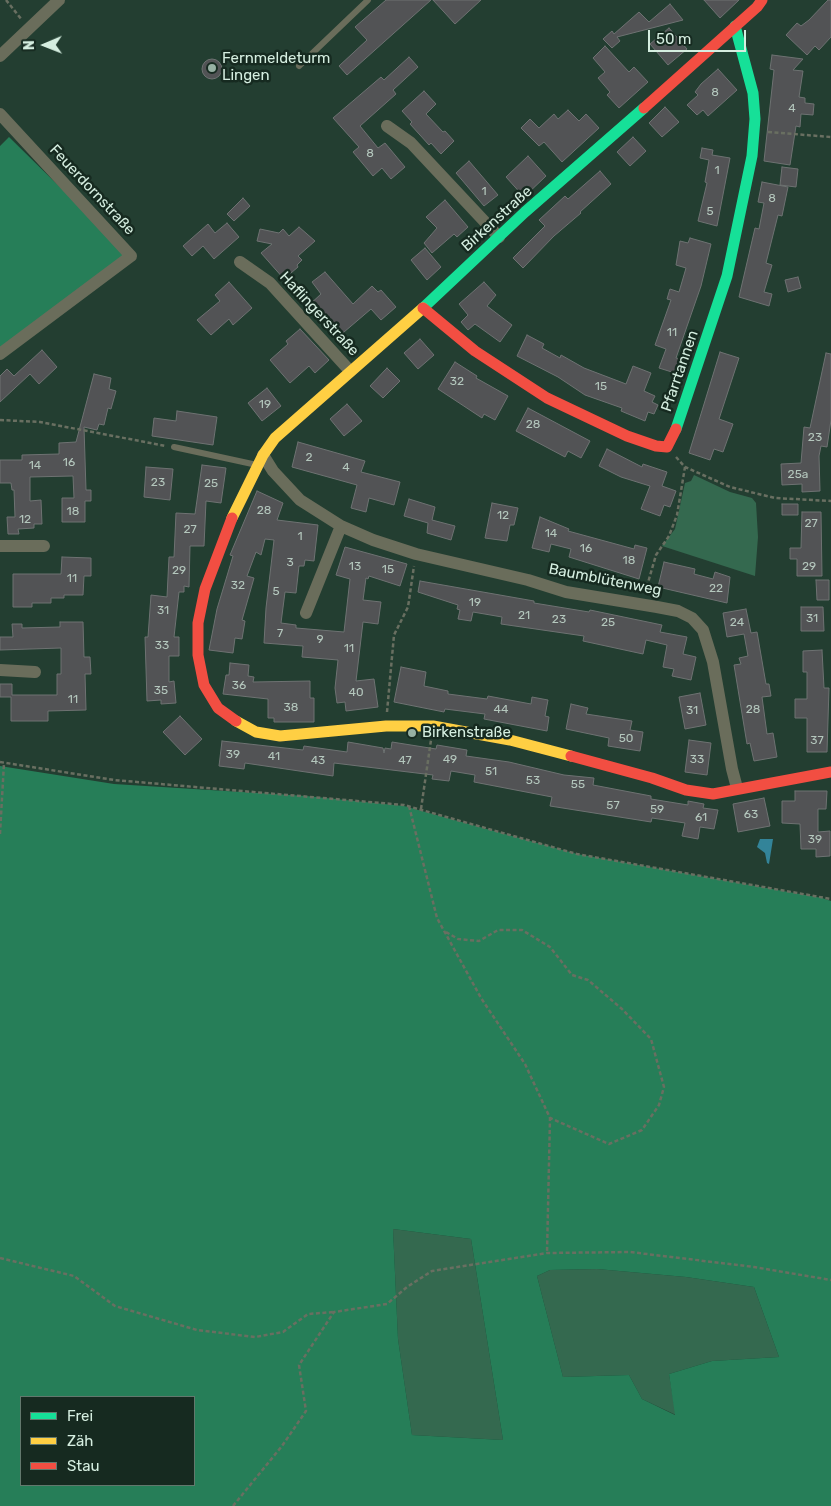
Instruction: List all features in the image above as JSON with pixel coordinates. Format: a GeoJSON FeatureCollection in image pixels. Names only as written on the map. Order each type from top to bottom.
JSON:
{"type":"FeatureCollection","features":[{"type":"Feature","properties":{"kind":"street"},"geometry":{"type":"LineString","coordinates":[[0,56],[28,27],[59,0]]}},
{"type":"Feature","properties":{"kind":"street","name":"Birkenstraße"},"geometry":{"type":"LineString","coordinates":[[762,0],[498,237],[423,308],[275,438],[260,460],[227,528],[205,589],[198,623],[198,655],[204,685],[218,708],[237,722],[256,732],[280,736],[386,726],[433,726],[510,740],[652,778],[686,790],[713,794],[831,772]]}},
{"type":"Feature","properties":{"kind":"street","name":"Pfarrtannen"},"geometry":{"type":"LineString","coordinates":[[667,447],[672,440],[727,276],[746,192],[754,132],[753,93],[735,26]]}},
{"type":"Feature","properties":{"kind":"street","name":"Feuerdornstraße"},"geometry":{"type":"LineString","coordinates":[[0,114],[131,256],[0,354]]}},
{"type":"Feature","properties":{"kind":"street"},"geometry":{"type":"LineString","coordinates":[[387,126],[411,143],[498,237]]}},
{"type":"Feature","properties":{"kind":"street","name":"Haflingerstraße"},"geometry":{"type":"LineString","coordinates":[[240,262],[270,283],[350,371]]}},
{"type":"Feature","properties":{"kind":"street"},"geometry":{"type":"LineString","coordinates":[[423,308],[474,351],[547,398],[627,436],[656,446],[667,447]]}},
{"type":"Feature","properties":{"kind":"street","name":"Baumblütenweg"},"geometry":{"type":"LineString","coordinates":[[260,460],[300,500],[341,526],[416,554],[528,580],[566,592],[678,612],[692,618],[703,630],[718,686],[737,788]]}},
{"type":"Feature","properties":{"kind":"street"},"geometry":{"type":"LineString","coordinates":[[306,613],[341,526]]}},
{"type":"Feature","properties":{"kind":"street"},"geometry":{"type":"LineString","coordinates":[[0,546],[44,546]]}},
{"type":"Feature","properties":{"kind":"street"},"geometry":{"type":"LineString","coordinates":[[0,670],[35,672]]}},
{"type":"Feature","properties":{"kind":"lane"},"geometry":{"type":"LineString","coordinates":[[299,66],[368,0]]}},
{"type":"Feature","properties":{"kind":"lane"},"geometry":{"type":"LineString","coordinates":[[174,447],[260,460]]}},
{"type":"Feature","properties":{"kind":"path"},"geometry":{"type":"LineString","coordinates":[[6,0],[28,27]]}},
{"type":"Feature","properties":{"kind":"path"},"geometry":{"type":"LineString","coordinates":[[754,132],[831,137]]}},
{"type":"Feature","properties":{"kind":"path"},"geometry":{"type":"LineString","coordinates":[[0,420],[40,422],[174,447]]}},
{"type":"Feature","properties":{"kind":"path"},"geometry":{"type":"LineString","coordinates":[[667,447],[685,467],[730,487],[775,498],[831,500]]}},
{"type":"Feature","properties":{"kind":"path"},"geometry":{"type":"LineString","coordinates":[[642,605],[656,555],[669,536],[677,515],[685,467]]}},
{"type":"Feature","properties":{"kind":"path"},"geometry":{"type":"LineString","coordinates":[[386,726],[394,634],[408,607],[416,554]]}},
{"type":"Feature","properties":{"kind":"path"},"geometry":{"type":"LineString","coordinates":[[421,810],[433,726]]}},
{"type":"Feature","properties":{"kind":"path"},"geometry":{"type":"LineString","coordinates":[[0,834],[2,762],[114,780],[410,806],[577,854],[831,899]]}},
{"type":"Feature","properties":{"kind":"path"},"geometry":{"type":"LineString","coordinates":[[410,806],[437,918],[482,998],[525,1064],[550,1118],[547,1253]]}},
{"type":"Feature","properties":{"kind":"path"},"geometry":{"type":"LineString","coordinates":[[445,931],[458,939],[479,941],[498,930],[522,930],[550,947],[572,975],[588,980],[622,1009],[651,1039],[664,1087],[659,1105],[642,1130],[609,1144],[550,1118]]}},
{"type":"Feature","properties":{"kind":"path"},"geometry":{"type":"LineString","coordinates":[[0,1258],[74,1276],[115,1306],[197,1330],[255,1337],[283,1332],[308,1314],[387,1304],[407,1287],[432,1271],[547,1253],[630,1252],[754,1267],[831,1280]]}},
{"type":"Feature","properties":{"kind":"path"},"geometry":{"type":"LineString","coordinates":[[233,1506],[282,1446],[306,1411],[299,1365],[334,1312]]}},
{"type":"Feature","properties":{"kind":"green space"},"geometry":{"type":"Polygon","coordinates":[[[9,137],[130,256],[0,352],[0,146],[9,137]]]}},
{"type":"Feature","properties":{"kind":"green space"},"geometry":{"type":"Polygon","coordinates":[[[694,475],[730,492],[752,498],[756,503],[758,537],[755,576],[662,546],[675,529],[685,483],[691,481],[694,475]]]}},
{"type":"Feature","properties":{"kind":"green space"},"geometry":{"type":"Polygon","coordinates":[[[0,766],[114,784],[306,796],[404,806],[577,854],[831,901],[831,1506],[0,1506],[0,766]],[[393,1229],[398,1339],[412,1435],[503,1440],[471,1239],[393,1229]],[[597,1269],[550,1270],[537,1276],[563,1377],[629,1375],[642,1399],[675,1415],[669,1374],[712,1361],[779,1357],[754,1287],[686,1277],[597,1269]]]}},
{"type":"Feature","properties":{"kind":"green space"},"geometry":{"type":"Polygon","coordinates":[[[393,1229],[471,1239],[503,1440],[412,1435],[398,1339],[393,1229]]]}},
{"type":"Feature","properties":{"kind":"green space"},"geometry":{"type":"Polygon","coordinates":[[[597,1269],[686,1277],[754,1287],[779,1357],[712,1361],[669,1374],[676,1415],[642,1399],[629,1375],[563,1377],[537,1276],[550,1270],[597,1269]]]}},
{"type":"Feature","properties":{"kind":"water"},"geometry":{"type":"Polygon","coordinates":[[[760,839],[773,839],[769,864],[767,863],[765,853],[757,847],[760,839]]]}},
{"type":"Feature","properties":{"kind":"building"},"geometry":{"type":"Polygon","coordinates":[[[386,0],[431,0],[347,75],[339,66],[367,40],[355,27],[386,0]]]}},
{"type":"Feature","properties":{"kind":"building"},"geometry":{"type":"Polygon","coordinates":[[[433,0],[481,0],[455,24],[433,0]]]}},
{"type":"Feature","properties":{"kind":"building"},"geometry":{"type":"Polygon","coordinates":[[[704,0],[739,0],[720,18],[704,0]]]}},
{"type":"Feature","properties":{"kind":"building"},"geometry":{"type":"Polygon","coordinates":[[[828,0],[831,0],[831,37],[819,50],[815,46],[807,55],[786,35],[797,23],[801,26],[809,20],[828,0]]]}},
{"type":"Feature","properties":{"kind":"building"},"geometry":{"type":"Polygon","coordinates":[[[670,4],[683,20],[617,37],[620,41],[612,48],[603,39],[612,31],[614,34],[639,12],[649,22],[670,4]]]}},
{"type":"Feature","properties":{"kind":"building"},"geometry":{"type":"Polygon","coordinates":[[[669,28],[687,49],[668,65],[650,44],[669,28]]]}},
{"type":"Feature","properties":{"kind":"building"},"geometry":{"type":"Polygon","coordinates":[[[605,46],[629,72],[634,67],[648,82],[619,108],[607,95],[610,92],[598,78],[605,72],[593,58],[605,46]]]}},
{"type":"Feature","properties":{"kind":"building"},"geometry":{"type":"Polygon","coordinates":[[[772,55],[803,59],[793,70],[803,71],[799,97],[805,98],[805,103],[814,104],[813,115],[801,114],[800,127],[796,126],[790,165],[764,161],[774,70],[770,69],[772,55]]]}},
{"type":"Feature","properties":{"kind":"building"},"geometry":{"type":"Polygon","coordinates":[[[409,57],[418,67],[393,90],[396,94],[360,126],[378,148],[385,143],[405,167],[391,179],[382,168],[373,176],[353,152],[359,147],[333,118],[381,77],[384,80],[409,57]]]}},
{"type":"Feature","properties":{"kind":"building","name":"Fernmeldeturm Lingen"},"geometry":{"type":"Polygon","coordinates":[[[212,59],[219,62],[222,69],[219,76],[212,79],[205,76],[202,69],[205,62],[212,59]]]}},
{"type":"Feature","properties":{"kind":"building"},"geometry":{"type":"Polygon","coordinates":[[[718,69],[737,90],[708,116],[703,110],[697,115],[687,105],[698,95],[695,92],[701,84],[718,69]]]}},
{"type":"Feature","properties":{"kind":"building"},"geometry":{"type":"Polygon","coordinates":[[[424,91],[436,104],[426,114],[454,141],[441,154],[431,143],[429,145],[410,124],[412,122],[402,111],[424,91]]]}},
{"type":"Feature","properties":{"kind":"building"},"geometry":{"type":"Polygon","coordinates":[[[665,107],[679,122],[662,137],[649,123],[665,107]]]}},
{"type":"Feature","properties":{"kind":"building"},"geometry":{"type":"Polygon","coordinates":[[[568,110],[579,121],[586,114],[599,128],[562,162],[544,142],[539,146],[521,128],[530,119],[539,128],[554,114],[558,119],[568,110]]]}},
{"type":"Feature","properties":{"kind":"building"},"geometry":{"type":"Polygon","coordinates":[[[633,137],[646,151],[630,166],[617,152],[633,137]]]}},
{"type":"Feature","properties":{"kind":"building"},"geometry":{"type":"Polygon","coordinates":[[[702,148],[713,150],[712,155],[730,158],[717,226],[698,221],[707,183],[705,182],[709,160],[700,158],[702,148]]]}},
{"type":"Feature","properties":{"kind":"building"},"geometry":{"type":"Polygon","coordinates":[[[528,156],[546,176],[524,197],[506,177],[528,156]]]}},
{"type":"Feature","properties":{"kind":"building"},"geometry":{"type":"Polygon","coordinates":[[[469,161],[498,195],[484,206],[456,173],[469,161]]]}},
{"type":"Feature","properties":{"kind":"building"},"geometry":{"type":"Polygon","coordinates":[[[782,167],[798,169],[796,187],[780,185],[782,167]]]}},
{"type":"Feature","properties":{"kind":"building"},"geometry":{"type":"Polygon","coordinates":[[[600,171],[611,184],[554,236],[523,268],[513,258],[545,226],[539,220],[565,196],[568,199],[600,171]]]}},
{"type":"Feature","properties":{"kind":"building"},"geometry":{"type":"Polygon","coordinates":[[[762,182],[788,187],[782,216],[778,215],[766,263],[772,265],[764,292],[772,294],[769,306],[739,297],[755,228],[759,229],[764,203],[758,202],[762,182]]]}},
{"type":"Feature","properties":{"kind":"building"},"geometry":{"type":"Polygon","coordinates":[[[243,198],[250,206],[234,221],[227,214],[243,198]]]}},
{"type":"Feature","properties":{"kind":"building"},"geometry":{"type":"Polygon","coordinates":[[[445,200],[468,227],[457,237],[454,234],[432,253],[424,243],[437,228],[426,217],[445,200]]]}},
{"type":"Feature","properties":{"kind":"building"},"geometry":{"type":"Polygon","coordinates":[[[227,223],[239,237],[214,259],[203,246],[192,256],[183,246],[208,224],[215,233],[227,223]]]}},
{"type":"Feature","properties":{"kind":"building"},"geometry":{"type":"Polygon","coordinates":[[[299,227],[315,241],[298,256],[302,260],[297,265],[298,267],[284,279],[261,253],[272,244],[257,241],[260,229],[279,233],[283,229],[289,236],[299,227]]]}},
{"type":"Feature","properties":{"kind":"building"},"geometry":{"type":"Polygon","coordinates":[[[690,238],[711,244],[701,286],[676,358],[680,359],[675,373],[659,368],[666,349],[655,345],[671,300],[667,299],[670,289],[679,292],[686,268],[676,265],[680,241],[688,243],[690,238]]]}},
{"type":"Feature","properties":{"kind":"building"},"geometry":{"type":"Polygon","coordinates":[[[425,248],[441,267],[427,280],[411,260],[425,248]]]}},
{"type":"Feature","properties":{"kind":"building"},"geometry":{"type":"Polygon","coordinates":[[[325,272],[353,304],[372,286],[378,292],[381,290],[396,307],[381,320],[371,309],[337,338],[308,306],[321,294],[312,282],[325,272]]]}},
{"type":"Feature","properties":{"kind":"building"},"geometry":{"type":"Polygon","coordinates":[[[798,277],[801,288],[788,292],[785,280],[798,277]]]}},
{"type":"Feature","properties":{"kind":"building"},"geometry":{"type":"Polygon","coordinates":[[[229,282],[252,308],[233,325],[229,319],[211,335],[197,320],[220,301],[215,295],[229,282]]]}},
{"type":"Feature","properties":{"kind":"building"},"geometry":{"type":"Polygon","coordinates":[[[484,282],[496,295],[487,306],[512,325],[500,342],[475,324],[468,330],[461,322],[468,315],[459,304],[484,282]]]}},
{"type":"Feature","properties":{"kind":"building"},"geometry":{"type":"Polygon","coordinates":[[[300,329],[329,360],[315,373],[309,366],[290,383],[270,360],[288,344],[286,341],[300,329]]]}},
{"type":"Feature","properties":{"kind":"building"},"geometry":{"type":"Polygon","coordinates":[[[527,335],[544,344],[542,348],[560,358],[561,355],[584,368],[626,384],[633,366],[651,373],[644,391],[655,396],[652,402],[658,405],[654,414],[648,412],[645,421],[621,411],[622,408],[585,395],[558,377],[517,356],[527,335]]]}},
{"type":"Feature","properties":{"kind":"building"},"geometry":{"type":"Polygon","coordinates":[[[420,339],[434,355],[418,369],[404,353],[420,339]]]}},
{"type":"Feature","properties":{"kind":"building"},"geometry":{"type":"Polygon","coordinates":[[[42,350],[57,367],[39,384],[30,374],[0,402],[0,376],[7,369],[14,376],[42,350]]]}},
{"type":"Feature","properties":{"kind":"building"},"geometry":{"type":"Polygon","coordinates":[[[720,352],[739,358],[719,419],[733,424],[723,452],[714,449],[710,460],[689,453],[720,352]]]}},
{"type":"Feature","properties":{"kind":"building"},"geometry":{"type":"Polygon","coordinates":[[[826,353],[831,354],[831,420],[827,447],[821,446],[819,456],[820,491],[802,492],[802,484],[782,485],[781,464],[801,463],[804,427],[810,428],[826,353]]]}},
{"type":"Feature","properties":{"kind":"building"},"geometry":{"type":"Polygon","coordinates":[[[455,362],[477,376],[476,378],[508,396],[495,420],[484,414],[482,418],[438,389],[455,362]]]}},
{"type":"Feature","properties":{"kind":"building"},"geometry":{"type":"Polygon","coordinates":[[[387,368],[400,381],[383,398],[370,386],[387,368]]]}},
{"type":"Feature","properties":{"kind":"building"},"geometry":{"type":"Polygon","coordinates":[[[94,374],[111,378],[109,389],[116,391],[111,409],[108,408],[104,425],[99,424],[97,430],[84,427],[86,490],[91,490],[91,501],[85,501],[85,522],[62,522],[62,498],[74,498],[73,476],[30,477],[30,501],[41,500],[42,524],[34,524],[34,528],[18,529],[19,534],[8,534],[7,517],[15,517],[14,490],[12,490],[11,483],[0,483],[0,460],[22,460],[22,455],[59,454],[59,443],[76,442],[94,374]]]}},
{"type":"Feature","properties":{"kind":"building"},"geometry":{"type":"Polygon","coordinates":[[[267,388],[281,406],[262,421],[248,403],[267,388]]]}},
{"type":"Feature","properties":{"kind":"building"},"geometry":{"type":"Polygon","coordinates":[[[347,404],[362,421],[344,436],[330,419],[347,404]]]}},
{"type":"Feature","properties":{"kind":"building"},"geometry":{"type":"Polygon","coordinates":[[[528,408],[590,441],[581,458],[568,451],[565,457],[516,431],[528,408]]]}},
{"type":"Feature","properties":{"kind":"building"},"geometry":{"type":"Polygon","coordinates":[[[177,411],[217,417],[213,445],[152,436],[154,418],[176,421],[177,411]]]}},
{"type":"Feature","properties":{"kind":"building"},"geometry":{"type":"Polygon","coordinates":[[[298,442],[365,461],[361,472],[400,482],[394,505],[369,498],[366,512],[351,508],[357,485],[292,467],[298,442]]]}},
{"type":"Feature","properties":{"kind":"building"},"geometry":{"type":"Polygon","coordinates":[[[607,449],[642,467],[643,464],[667,472],[662,486],[676,491],[670,507],[664,505],[660,516],[641,509],[650,486],[621,477],[599,466],[607,449]]]}},
{"type":"Feature","properties":{"kind":"building"},"geometry":{"type":"Polygon","coordinates":[[[202,465],[226,468],[221,503],[206,501],[204,546],[190,546],[189,587],[184,586],[184,592],[179,592],[174,637],[179,637],[179,656],[169,656],[169,682],[174,681],[176,703],[161,704],[161,700],[147,701],[145,637],[148,637],[151,595],[167,597],[169,557],[174,557],[176,513],[195,514],[202,465]]]}},
{"type":"Feature","properties":{"kind":"building"},"geometry":{"type":"Polygon","coordinates":[[[146,467],[173,469],[170,500],[144,497],[146,467]]]}},
{"type":"Feature","properties":{"kind":"building"},"geometry":{"type":"Polygon","coordinates":[[[257,491],[283,503],[277,520],[318,525],[314,561],[305,560],[304,566],[299,566],[296,593],[285,592],[281,623],[296,625],[296,628],[344,632],[350,579],[336,575],[345,547],[407,564],[400,586],[369,576],[368,579],[366,578],[363,600],[381,602],[378,624],[363,622],[356,681],[374,679],[378,707],[346,711],[345,702],[337,703],[335,688],[338,660],[302,657],[303,646],[264,643],[274,540],[265,539],[261,555],[256,552],[247,576],[254,578],[242,620],[245,621],[242,639],[235,638],[233,653],[209,650],[217,609],[233,556],[230,555],[257,491]]]}},
{"type":"Feature","properties":{"kind":"building"},"geometry":{"type":"Polygon","coordinates":[[[409,499],[435,507],[432,520],[455,526],[451,540],[427,533],[428,523],[404,516],[409,499]]]}},
{"type":"Feature","properties":{"kind":"building"},"geometry":{"type":"Polygon","coordinates":[[[492,503],[518,508],[514,525],[510,525],[507,541],[485,538],[492,503]]]}},
{"type":"Feature","properties":{"kind":"building"},"geometry":{"type":"Polygon","coordinates":[[[782,504],[798,504],[798,515],[782,515],[782,504]]]}},
{"type":"Feature","properties":{"kind":"building"},"geometry":{"type":"Polygon","coordinates":[[[802,512],[821,512],[822,576],[797,576],[797,559],[790,559],[790,548],[801,548],[802,512]]]}},
{"type":"Feature","properties":{"kind":"building"},"geometry":{"type":"Polygon","coordinates":[[[540,517],[569,529],[568,531],[634,549],[635,545],[647,548],[639,579],[569,557],[571,549],[551,544],[549,552],[532,548],[540,517]]]}},
{"type":"Feature","properties":{"kind":"building"},"geometry":{"type":"Polygon","coordinates":[[[62,557],[91,558],[91,576],[84,576],[83,595],[64,595],[64,598],[51,598],[51,603],[32,603],[32,607],[13,607],[13,574],[61,574],[62,557]]]}},
{"type":"Feature","properties":{"kind":"building"},"geometry":{"type":"Polygon","coordinates":[[[664,562],[695,569],[694,574],[713,579],[715,572],[730,577],[727,603],[658,587],[664,562]]]}},
{"type":"Feature","properties":{"kind":"building"},"geometry":{"type":"Polygon","coordinates":[[[816,580],[829,580],[829,600],[817,600],[816,580]]]}},
{"type":"Feature","properties":{"kind":"building"},"geometry":{"type":"Polygon","coordinates":[[[420,581],[534,601],[534,603],[589,612],[590,610],[662,625],[660,632],[687,637],[683,654],[696,657],[691,680],[672,676],[674,669],[663,667],[667,645],[646,640],[643,654],[583,641],[584,636],[501,624],[502,617],[473,612],[471,621],[458,619],[460,610],[457,609],[458,605],[418,592],[420,581]]]}},
{"type":"Feature","properties":{"kind":"building"},"geometry":{"type":"Polygon","coordinates":[[[801,607],[823,607],[824,631],[801,631],[801,607]]]}},
{"type":"Feature","properties":{"kind":"building"},"geometry":{"type":"Polygon","coordinates":[[[746,609],[751,633],[757,632],[766,684],[769,684],[771,696],[762,697],[767,734],[773,733],[777,757],[754,761],[750,743],[747,744],[734,665],[741,664],[739,658],[748,656],[744,634],[727,637],[723,613],[746,609]]]}},
{"type":"Feature","properties":{"kind":"building"},"geometry":{"type":"Polygon","coordinates":[[[60,622],[83,622],[84,657],[90,657],[91,674],[85,674],[86,710],[48,711],[48,721],[11,721],[11,697],[0,697],[0,684],[12,684],[12,695],[57,695],[57,674],[61,674],[61,648],[0,650],[0,637],[13,637],[12,624],[22,624],[22,628],[60,627],[60,622]]]}},
{"type":"Feature","properties":{"kind":"building"},"geometry":{"type":"Polygon","coordinates":[[[822,650],[824,688],[829,688],[827,752],[807,752],[807,718],[795,718],[795,699],[807,699],[807,672],[803,672],[803,651],[822,650]]]}},
{"type":"Feature","properties":{"kind":"building"},"geometry":{"type":"Polygon","coordinates":[[[230,663],[249,665],[248,676],[254,677],[253,682],[310,681],[310,698],[314,698],[314,722],[274,722],[274,718],[268,718],[268,699],[223,694],[226,675],[229,675],[230,663]]]}},
{"type":"Feature","properties":{"kind":"building"},"geometry":{"type":"Polygon","coordinates":[[[401,667],[426,672],[424,686],[448,691],[448,694],[487,699],[488,696],[531,704],[532,697],[548,700],[545,716],[549,717],[547,731],[484,719],[485,714],[445,709],[444,712],[394,702],[401,667]]]}},
{"type":"Feature","properties":{"kind":"building"},"geometry":{"type":"Polygon","coordinates":[[[700,693],[706,725],[685,729],[679,697],[700,693]]]}},
{"type":"Feature","properties":{"kind":"building"},"geometry":{"type":"Polygon","coordinates":[[[571,704],[588,708],[586,714],[632,721],[630,730],[643,732],[640,751],[608,746],[609,738],[566,729],[571,704]]]}},
{"type":"Feature","properties":{"kind":"building"},"geometry":{"type":"Polygon","coordinates":[[[180,716],[202,739],[185,755],[163,732],[180,716]]]}},
{"type":"Feature","properties":{"kind":"building"},"geometry":{"type":"Polygon","coordinates":[[[689,740],[711,743],[707,775],[685,772],[689,740]]]}},
{"type":"Feature","properties":{"kind":"building"},"geometry":{"type":"Polygon","coordinates":[[[222,741],[303,750],[304,746],[347,752],[348,742],[383,748],[384,753],[385,748],[391,749],[392,742],[436,749],[437,745],[467,750],[466,756],[509,762],[564,775],[594,778],[593,785],[651,796],[651,799],[688,805],[688,801],[704,804],[703,808],[718,810],[714,829],[700,827],[698,839],[682,836],[685,823],[652,818],[651,822],[550,806],[552,797],[474,782],[475,775],[451,771],[449,781],[432,779],[433,775],[334,763],[333,776],[245,763],[244,769],[219,766],[222,741]]]}},
{"type":"Feature","properties":{"kind":"building"},"geometry":{"type":"Polygon","coordinates":[[[795,791],[827,791],[826,809],[818,809],[818,832],[830,831],[830,856],[816,857],[816,849],[801,849],[800,824],[782,823],[782,801],[795,801],[795,791]]]}},
{"type":"Feature","properties":{"kind":"building"},"geometry":{"type":"Polygon","coordinates":[[[764,798],[770,826],[738,832],[733,804],[764,798]]]}},
{"type":"Feature","properties":{"kind":"traffic: fast"},"geometry":{"type":"LineString","coordinates":[[676,429],[727,276],[752,156],[755,119],[753,93],[735,26]]}},
{"type":"Feature","properties":{"kind":"traffic: fast"},"geometry":{"type":"LineString","coordinates":[[423,308],[525,212],[644,108]]}},
{"type":"Feature","properties":{"kind":"traffic: slow"},"geometry":{"type":"LineString","coordinates":[[232,518],[263,455],[275,438],[423,308]]}},
{"type":"Feature","properties":{"kind":"traffic: slow"},"geometry":{"type":"LineString","coordinates":[[236,721],[256,732],[280,736],[386,726],[433,726],[510,740],[571,756]]}},
{"type":"Feature","properties":{"kind":"traffic: jam"},"geometry":{"type":"LineString","coordinates":[[644,108],[757,7],[762,0]]}},
{"type":"Feature","properties":{"kind":"traffic: jam"},"geometry":{"type":"LineString","coordinates":[[423,308],[475,351],[547,398],[627,436],[656,446],[667,447],[676,429]]}},
{"type":"Feature","properties":{"kind":"traffic: jam"},"geometry":{"type":"LineString","coordinates":[[232,518],[205,589],[198,623],[198,655],[204,685],[218,708],[236,721]]}},
{"type":"Feature","properties":{"kind":"traffic: jam"},"geometry":{"type":"LineString","coordinates":[[571,756],[652,778],[686,790],[713,794],[831,772]]}},
{"type":"Feature","properties":{"kind":"place","name":"Fernmeldeturm Lingen"},"geometry":{"type":"Point","coordinates":[212,68]}},
{"type":"Feature","properties":{"kind":"place","name":"Birkenstraße"},"geometry":{"type":"Point","coordinates":[412,733]}}]}
